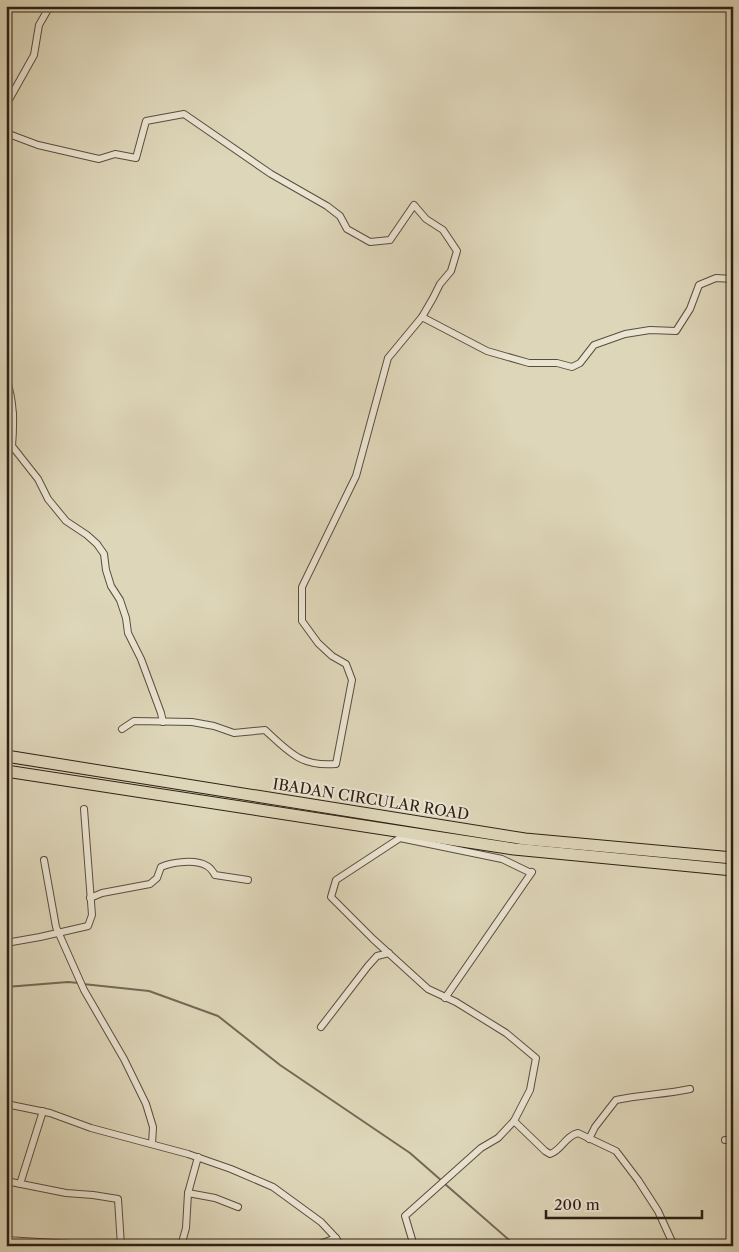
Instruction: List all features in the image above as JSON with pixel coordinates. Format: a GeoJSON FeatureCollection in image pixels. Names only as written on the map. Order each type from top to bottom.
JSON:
{"type":"FeatureCollection","features":[{"type":"Feature","properties":{"kind":"highway","name":"IBADAN CIRCULAR ROAD"},"geometry":{"type":"LineString","coordinates":[[6,756],[525,839],[733,858]]}},
{"type":"Feature","properties":{"kind":"highway","name":"IBADAN CIRCULAR ROAD"},"geometry":{"type":"LineString","coordinates":[[6,770],[514,849],[733,870]]}},
{"type":"Feature","properties":{"kind":"street"},"geometry":{"type":"LineString","coordinates":[[6,105],[34,55],[39,25],[50,6]]}},
{"type":"Feature","properties":{"kind":"street"},"geometry":{"type":"LineString","coordinates":[[6,133],[38,145],[99,159],[115,154],[136,158],[146,121],[184,114],[271,174],[327,206],[340,216],[347,229],[370,242],[390,240],[414,205],[426,219],[443,230],[457,251],[451,271],[440,284],[422,317],[388,358],[356,476],[302,587],[302,620],[318,643],[332,656],[346,664],[352,680],[336,764],[320,765],[306,761],[289,752],[265,730],[234,733],[214,726],[192,722],[134,721],[122,729]]}},
{"type":"Feature","properties":{"kind":"street"},"geometry":{"type":"LineString","coordinates":[[422,317],[487,351],[529,363],[557,363],[572,367],[580,363],[594,345],[625,334],[650,330],[676,331],[690,308],[698,285],[716,278],[733,279]]}},
{"type":"Feature","properties":{"kind":"street"},"geometry":{"type":"LineString","coordinates":[[6,378],[12,395],[14,414],[12,446],[38,479],[48,499],[66,521],[97,544],[104,554],[111,586],[120,600],[126,618],[128,633],[141,659],[163,722]]}},
{"type":"Feature","properties":{"kind":"street"},"geometry":{"type":"LineString","coordinates":[[6,411],[14,414]]}},
{"type":"Feature","properties":{"kind":"street"},"geometry":{"type":"LineString","coordinates":[[6,942],[40,937],[88,926],[92,915],[84,809]]}},
{"type":"Feature","properties":{"kind":"street"},"geometry":{"type":"LineString","coordinates":[[414,1246],[405,1216],[481,1148],[498,1138],[514,1121],[530,1090],[536,1058],[506,1033],[456,1002],[445,998],[428,989],[331,897],[336,880],[400,838],[457,848],[502,859],[531,873],[445,998]]}},
{"type":"Feature","properties":{"kind":"street"},"geometry":{"type":"LineString","coordinates":[[44,860],[58,932],[84,990],[124,1059],[146,1104],[153,1127],[152,1144]]}},
{"type":"Feature","properties":{"kind":"street"},"geometry":{"type":"LineString","coordinates":[[90,898],[150,884],[157,878],[161,867],[170,862],[200,863],[208,866],[215,875],[248,880]]}},
{"type":"Feature","properties":{"kind":"street"},"geometry":{"type":"LineString","coordinates":[[322,1027],[368,966],[378,956],[388,953]]}},
{"type":"Feature","properties":{"kind":"street"},"geometry":{"type":"LineString","coordinates":[[589,1139],[595,1127],[616,1100],[690,1089]]}},
{"type":"Feature","properties":{"kind":"street"},"geometry":{"type":"LineString","coordinates":[[6,1104],[44,1112],[91,1128],[198,1157],[231,1169],[273,1187],[321,1222],[341,1246]]}},
{"type":"Feature","properties":{"kind":"street"},"geometry":{"type":"LineString","coordinates":[[20,1184],[44,1112]]}},
{"type":"Feature","properties":{"kind":"street"},"geometry":{"type":"LineString","coordinates":[[514,1121],[550,1154],[555,1152],[569,1137],[578,1133],[616,1151],[658,1211],[674,1246]]}},
{"type":"Feature","properties":{"kind":"street"},"geometry":{"type":"LineString","coordinates":[[725,1140],[733,1140]]}},
{"type":"Feature","properties":{"kind":"street"},"geometry":{"type":"LineString","coordinates":[[182,1246],[186,1228],[188,1193],[198,1157]]}},
{"type":"Feature","properties":{"kind":"street"},"geometry":{"type":"LineString","coordinates":[[6,1181],[66,1193],[118,1199],[120,1246]]}},
{"type":"Feature","properties":{"kind":"street"},"geometry":{"type":"LineString","coordinates":[[188,1193],[215,1198],[238,1207]]}},
{"type":"Feature","properties":{"kind":"street"},"geometry":{"type":"LineString","coordinates":[[314,1246],[336,1238]]}},
{"type":"Feature","properties":{"kind":"street"},"geometry":{"type":"LineString","coordinates":[[6,1240],[106,1246]]}},
{"type":"Feature","properties":{"kind":"waterway"},"geometry":{"type":"LineString","coordinates":[[6,987],[68,982],[79,983]]}},
{"type":"Feature","properties":{"kind":"waterway"},"geometry":{"type":"LineString","coordinates":[[83,984],[149,991],[218,1016],[280,1065],[410,1153],[442,1181]]}},
{"type":"Feature","properties":{"kind":"waterway"},"geometry":{"type":"LineString","coordinates":[[445,1184],[516,1246]]}}]}
